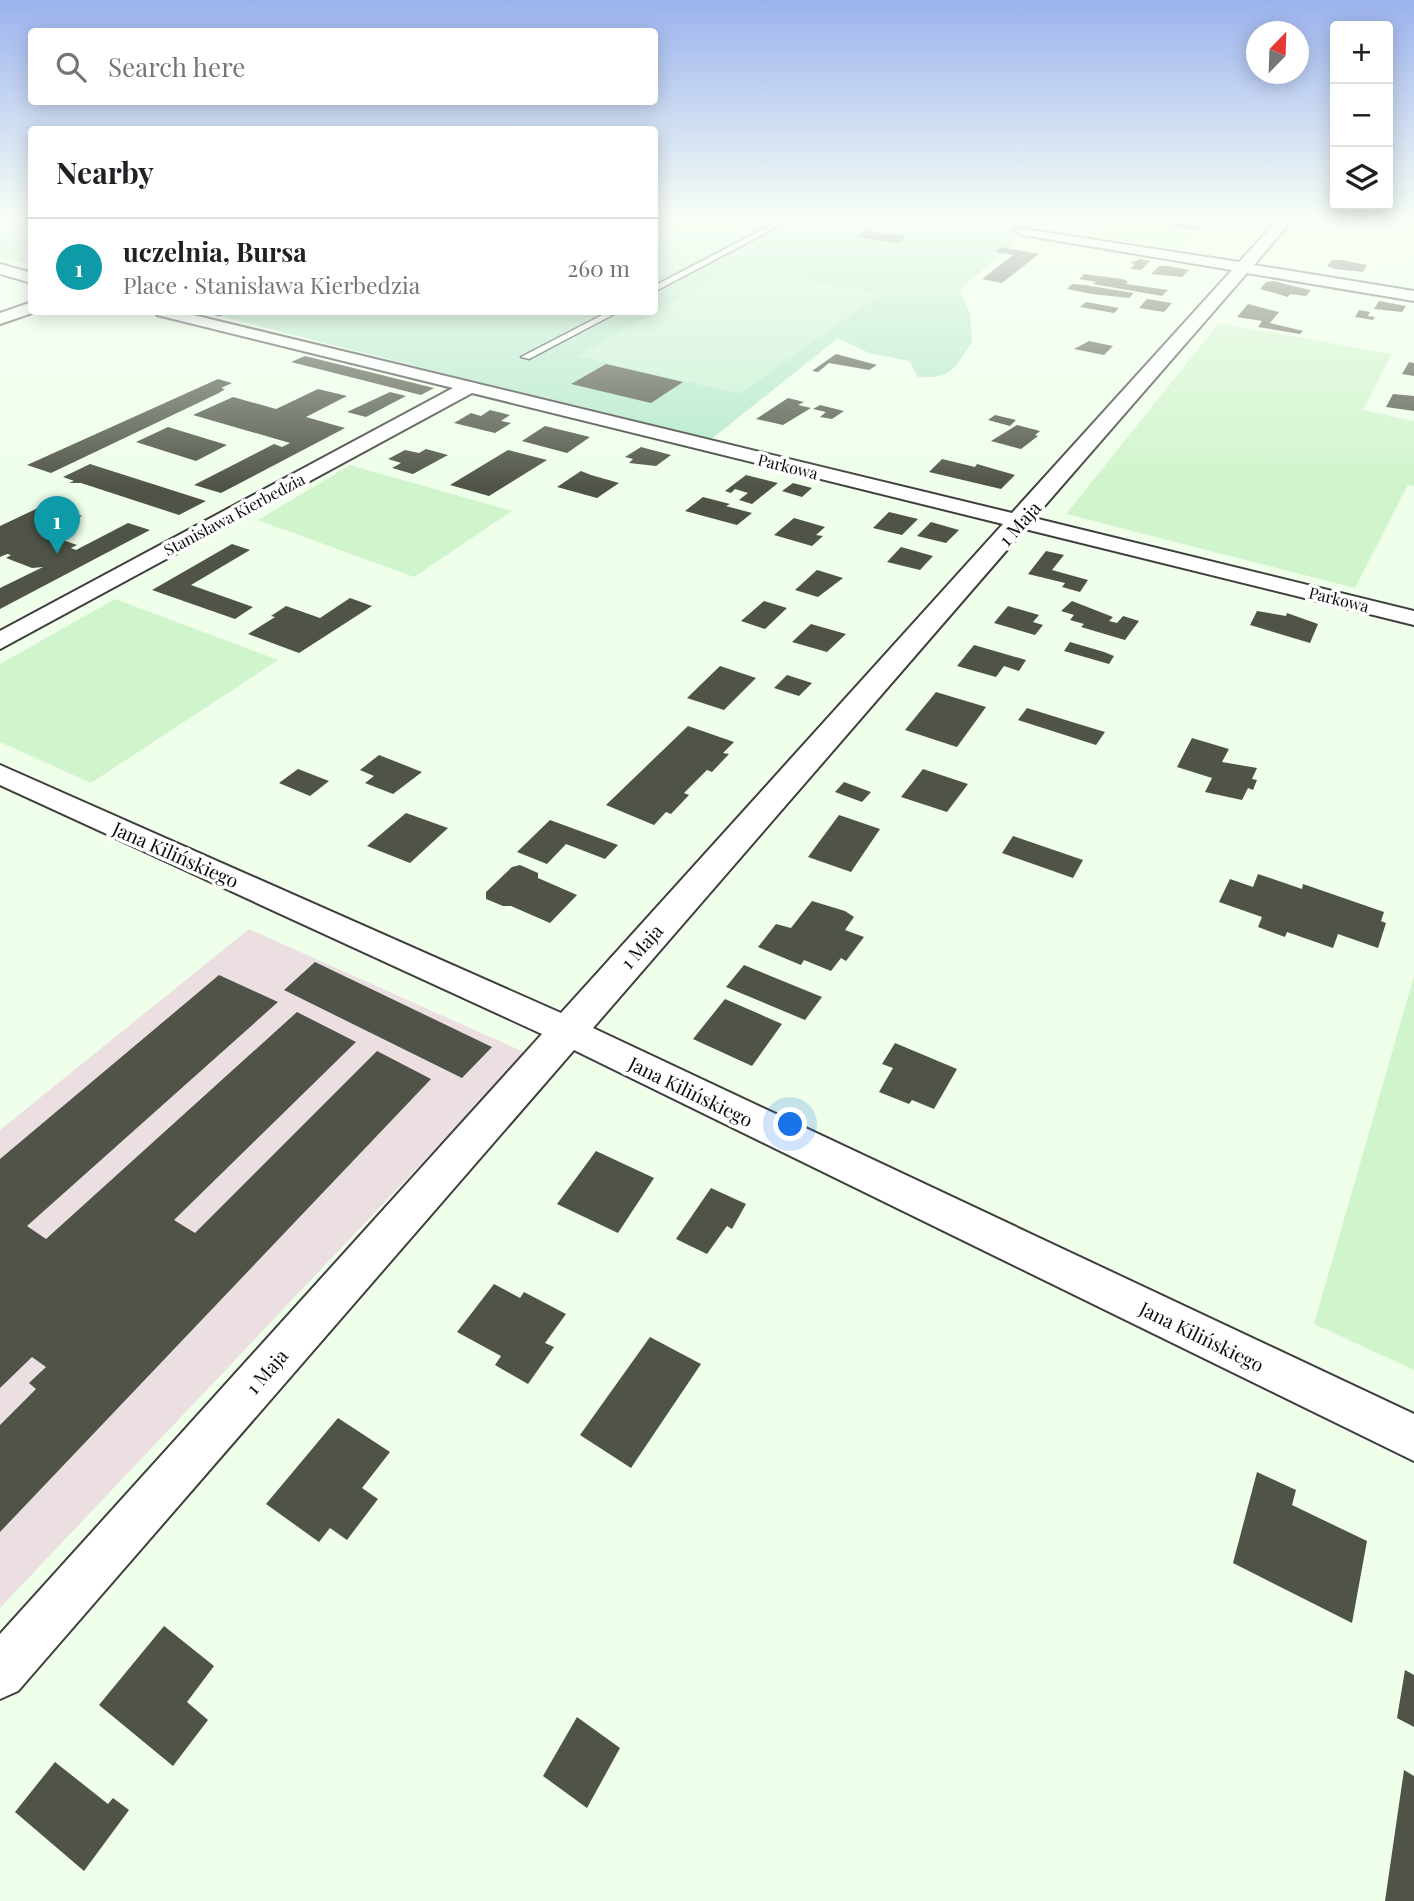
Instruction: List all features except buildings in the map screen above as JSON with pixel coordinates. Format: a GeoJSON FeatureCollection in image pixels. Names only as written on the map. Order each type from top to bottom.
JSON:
{"type":"FeatureCollection","features":[{"type":"Feature","properties":{"kind":"street"},"geometry":{"type":"LineString","coordinates":[[0,319],[25,310]]}},
{"type":"Feature","properties":{"kind":"street","name":"1 Maja"},"geometry":{"type":"LineString","coordinates":[[0,1673],[1206,310]]}},
{"type":"Feature","properties":{"kind":"street","name":"Parkowa"},"geometry":{"type":"LineString","coordinates":[[175,315],[1414,618]]}},
{"type":"Feature","properties":{"kind":"street","name":"Stanisława Kierbedzia"},"geometry":{"type":"LineString","coordinates":[[0,641],[469,387]]}},
{"type":"Feature","properties":{"kind":"street","name":"Jana Kilińskiego"},"geometry":{"type":"LineString","coordinates":[[0,774],[566,1031],[1414,1437]]}},
{"type":"Feature","properties":{"kind":"lane"},"geometry":{"type":"LineString","coordinates":[[526,358],[608,315]]}},
{"type":"Feature","properties":{"kind":"shaded area"},"geometry":{"type":"Polygon","coordinates":[[[249,929],[526,1053],[0,1608],[0,1130],[249,929]]]}},
{"type":"Feature","properties":{"kind":"green space"},"geometry":{"type":"Polygon","coordinates":[[[658,310],[968,310],[972,342],[956,365],[945,374],[918,377],[909,361],[869,353],[838,338],[709,441],[215,315],[658,315],[658,310]]]}},
{"type":"Feature","properties":{"kind":"green space"},"geometry":{"type":"Polygon","coordinates":[[[658,310],[859,310],[739,394],[577,356],[650,315],[658,315],[658,310]]]}},
{"type":"Feature","properties":{"kind":"green space"},"geometry":{"type":"Polygon","coordinates":[[[1219,323],[1392,354],[1363,410],[1414,421],[1414,486],[1408,485],[1355,588],[1066,514],[1219,323]]]}},
{"type":"Feature","properties":{"kind":"green space"},"geometry":{"type":"Polygon","coordinates":[[[350,465],[512,511],[414,577],[258,520],[350,465]]]}},
{"type":"Feature","properties":{"kind":"green space"},"geometry":{"type":"Polygon","coordinates":[[[115,599],[278,660],[91,783],[0,742],[0,664],[115,599]]]}},
{"type":"Feature","properties":{"kind":"green space"},"geometry":{"type":"Polygon","coordinates":[[[1414,976],[1414,1370],[1314,1324],[1414,976]]]}},
{"type":"Feature","properties":{"kind":"place","name":"uczelnia, Bursa"},"geometry":{"type":"Point","coordinates":[57,554]}}]}
